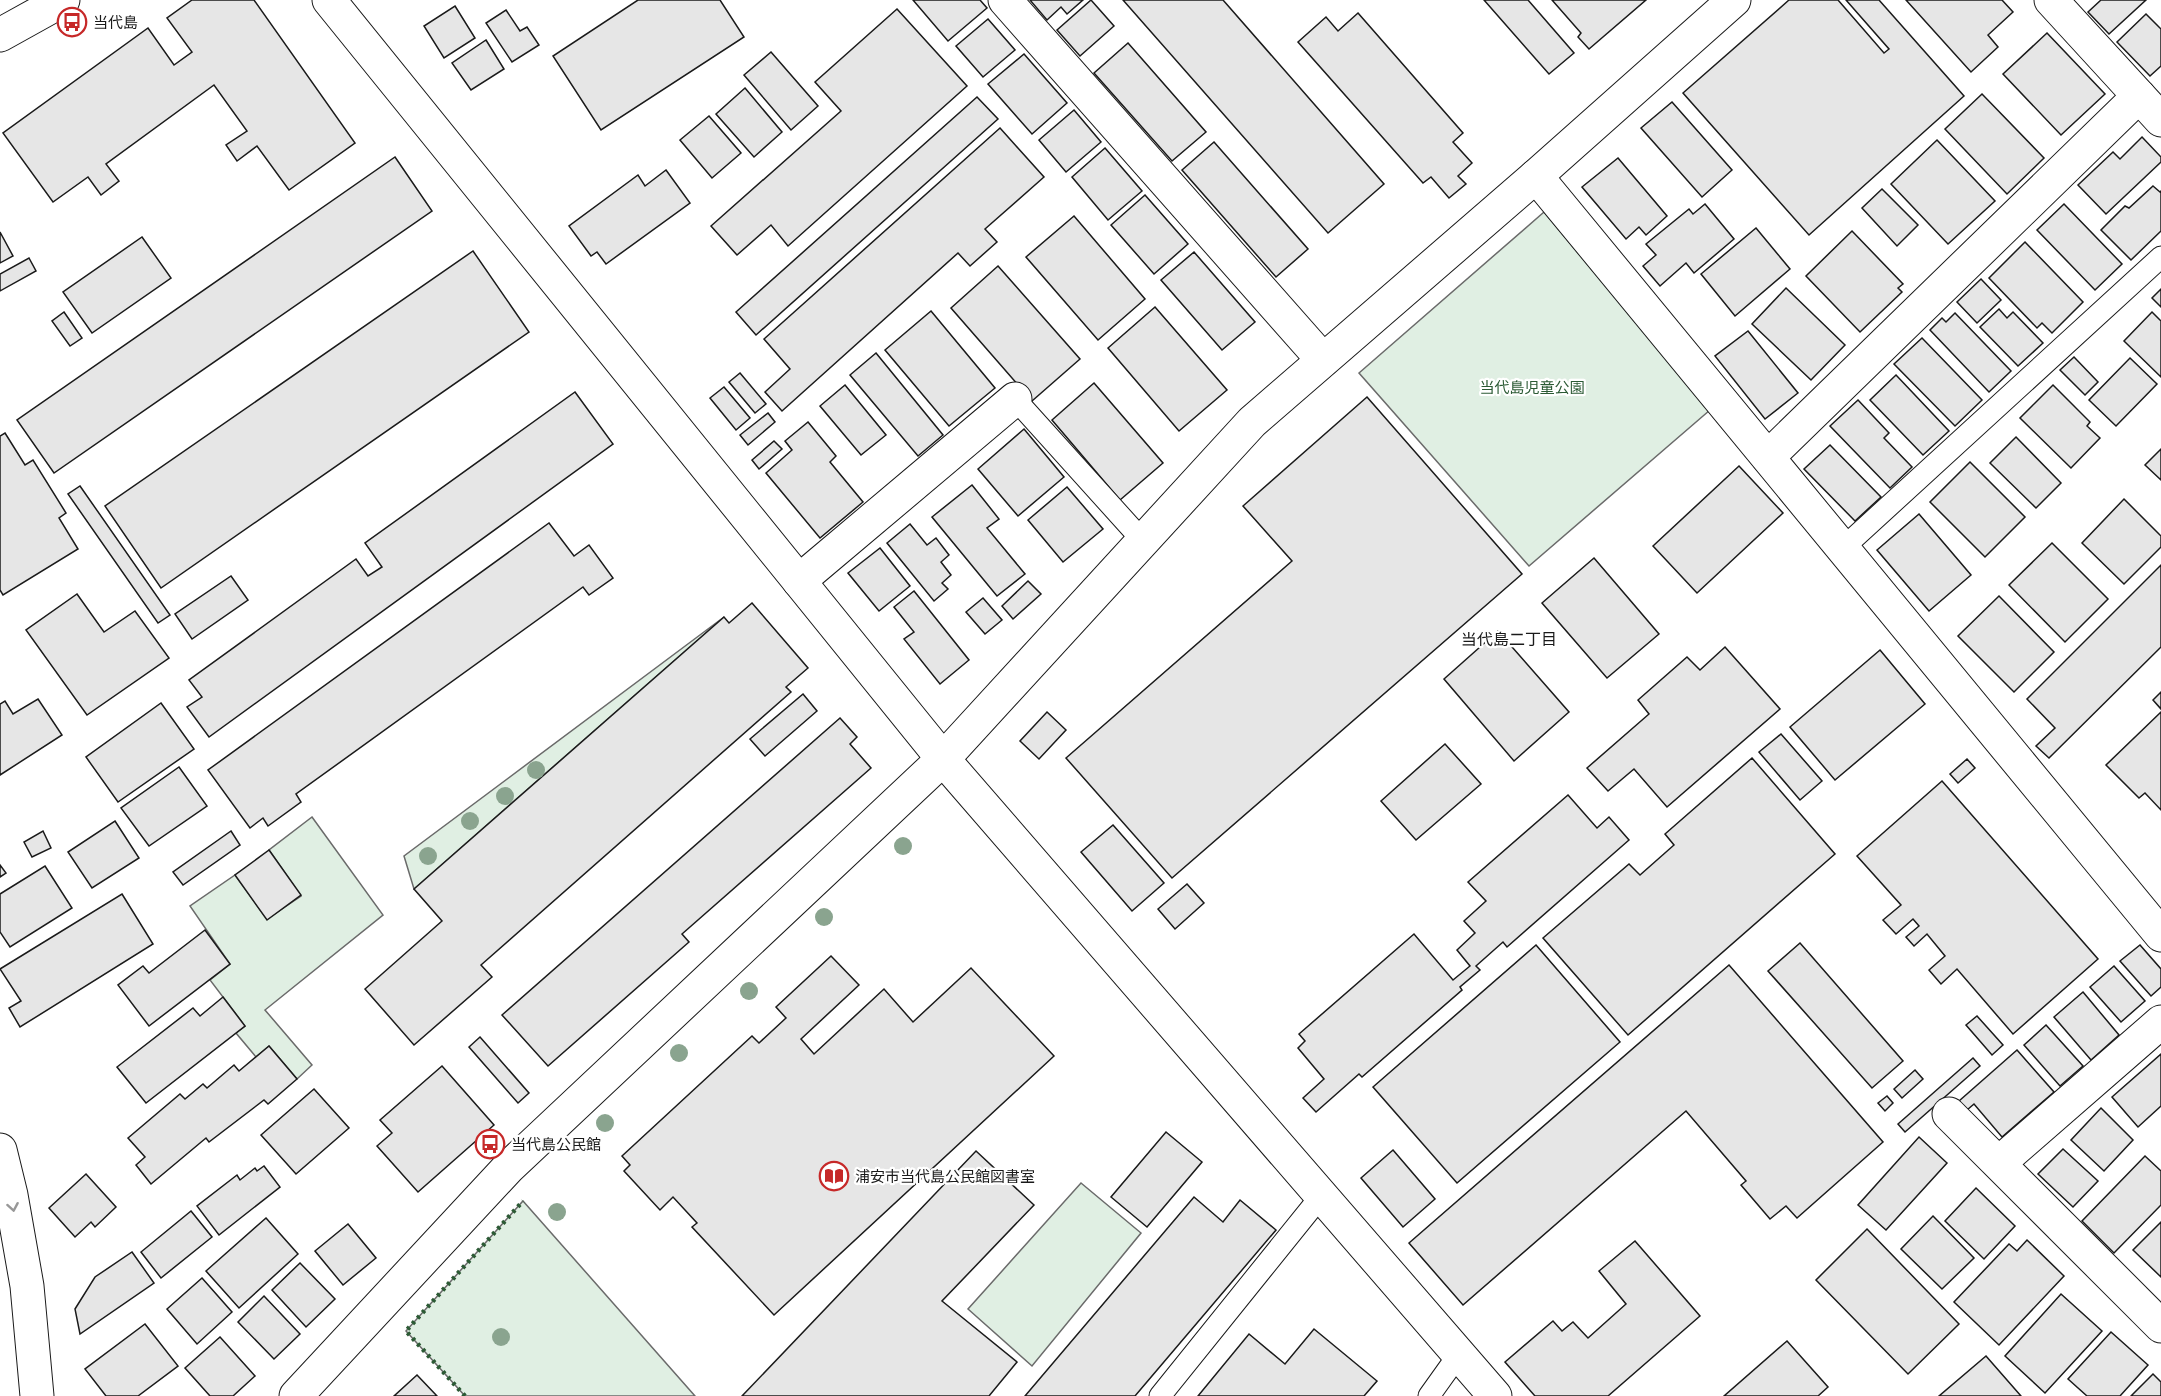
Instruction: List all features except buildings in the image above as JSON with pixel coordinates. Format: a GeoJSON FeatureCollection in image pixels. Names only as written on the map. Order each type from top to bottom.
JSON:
{"type":"FeatureCollection","features":[{"type":"Feature","properties":{"kind":"street"},"geometry":{"type":"LineString","coordinates":[[0,34],[63,0]]}},
{"type":"Feature","properties":{"kind":"street"},"geometry":{"type":"LineString","coordinates":[[329,0],[943,759],[1495,1396]]}},
{"type":"Feature","properties":{"kind":"street"},"geometry":{"type":"LineString","coordinates":[[1005,0],[1323,360]]}},
{"type":"Feature","properties":{"kind":"street"},"geometry":{"type":"LineString","coordinates":[[296,1396],[508,1168],[943,759],[1252,422],[1536,176],[1734,0]]}},
{"type":"Feature","properties":{"kind":"street"},"geometry":{"type":"LineString","coordinates":[[1768,457],[2154,109],[2059,3]]}},
{"type":"Feature","properties":{"kind":"street"},"geometry":{"type":"LineString","coordinates":[[1536,176],[2161,935]]}},
{"type":"Feature","properties":{"kind":"street"},"geometry":{"type":"LineString","coordinates":[[799,581],[1015,399]]}},
{"type":"Feature","properties":{"kind":"street"},"geometry":{"type":"LineString","coordinates":[[1999,1163],[2161,1022]]}},
{"type":"Feature","properties":{"kind":"street"},"geometry":{"type":"LineString","coordinates":[[1949,1113],[2161,1326]]}},
{"type":"Feature","properties":{"kind":"street"},"geometry":{"type":"LineString","coordinates":[[0,1150],[11,1195],[27,1286],[38,1396]]}},
{"type":"Feature","properties":{"kind":"lane"},"geometry":{"type":"LineString","coordinates":[[1843,548],[2161,258]]}},
{"type":"Feature","properties":{"kind":"lane"},"geometry":{"type":"LineString","coordinates":[[1015,399],[1143,541]]}},
{"type":"Feature","properties":{"kind":"lane"},"geometry":{"type":"LineString","coordinates":[[1160,1396],[1321,1196]]}},
{"type":"Feature","properties":{"kind":"lane"},"geometry":{"type":"LineString","coordinates":[[1429,1396],[1459,1354]]}},
{"type":"Feature","properties":{"kind":"green space","name":"当代島児童公園"},"geometry":{"type":"Polygon","coordinates":[[[1544,212],[1710,410],[1529,566],[1359,373],[1544,212]]]}},
{"type":"Feature","properties":{"kind":"green space"},"geometry":{"type":"Polygon","coordinates":[[[724,617],[414,889],[404,856],[724,617]]]}},
{"type":"Feature","properties":{"kind":"green space"},"geometry":{"type":"Polygon","coordinates":[[[312,817],[383,915],[265,1010],[312,1065],[297,1079],[269,1046],[256,1057],[236,1033],[245,1026],[210,980],[230,964],[190,906],[235,875],[267,919],[301,896],[269,850],[312,817]]]}},
{"type":"Feature","properties":{"kind":"green space"},"geometry":{"type":"Polygon","coordinates":[[[1081,1183],[1141,1233],[1032,1366],[968,1309],[1081,1183]]]}},
{"type":"Feature","properties":{"kind":"green space"},"geometry":{"type":"Polygon","coordinates":[[[523,1201],[695,1396],[465,1396],[406,1331],[523,1201]]]}},
{"type":"Feature","properties":{"kind":"hedge"},"geometry":{"type":"LineString","coordinates":[[465,1396],[406,1331],[523,1201]]}},
{"type":"Feature","properties":{"kind":"place","name":"当代島"},"geometry":{"type":"Point","coordinates":[72,22]}},
{"type":"Feature","properties":{"kind":"place","name":"当代島公民館"},"geometry":{"type":"Point","coordinates":[490,1144]}},
{"type":"Feature","properties":{"kind":"place","name":"浦安市当代島公民館図書室"},"geometry":{"type":"Point","coordinates":[834,1176]}},
{"type":"Feature","properties":{"kind":"district","name":"当代島二丁目"},"geometry":{"type":"Point","coordinates":[1509,639]}}]}
